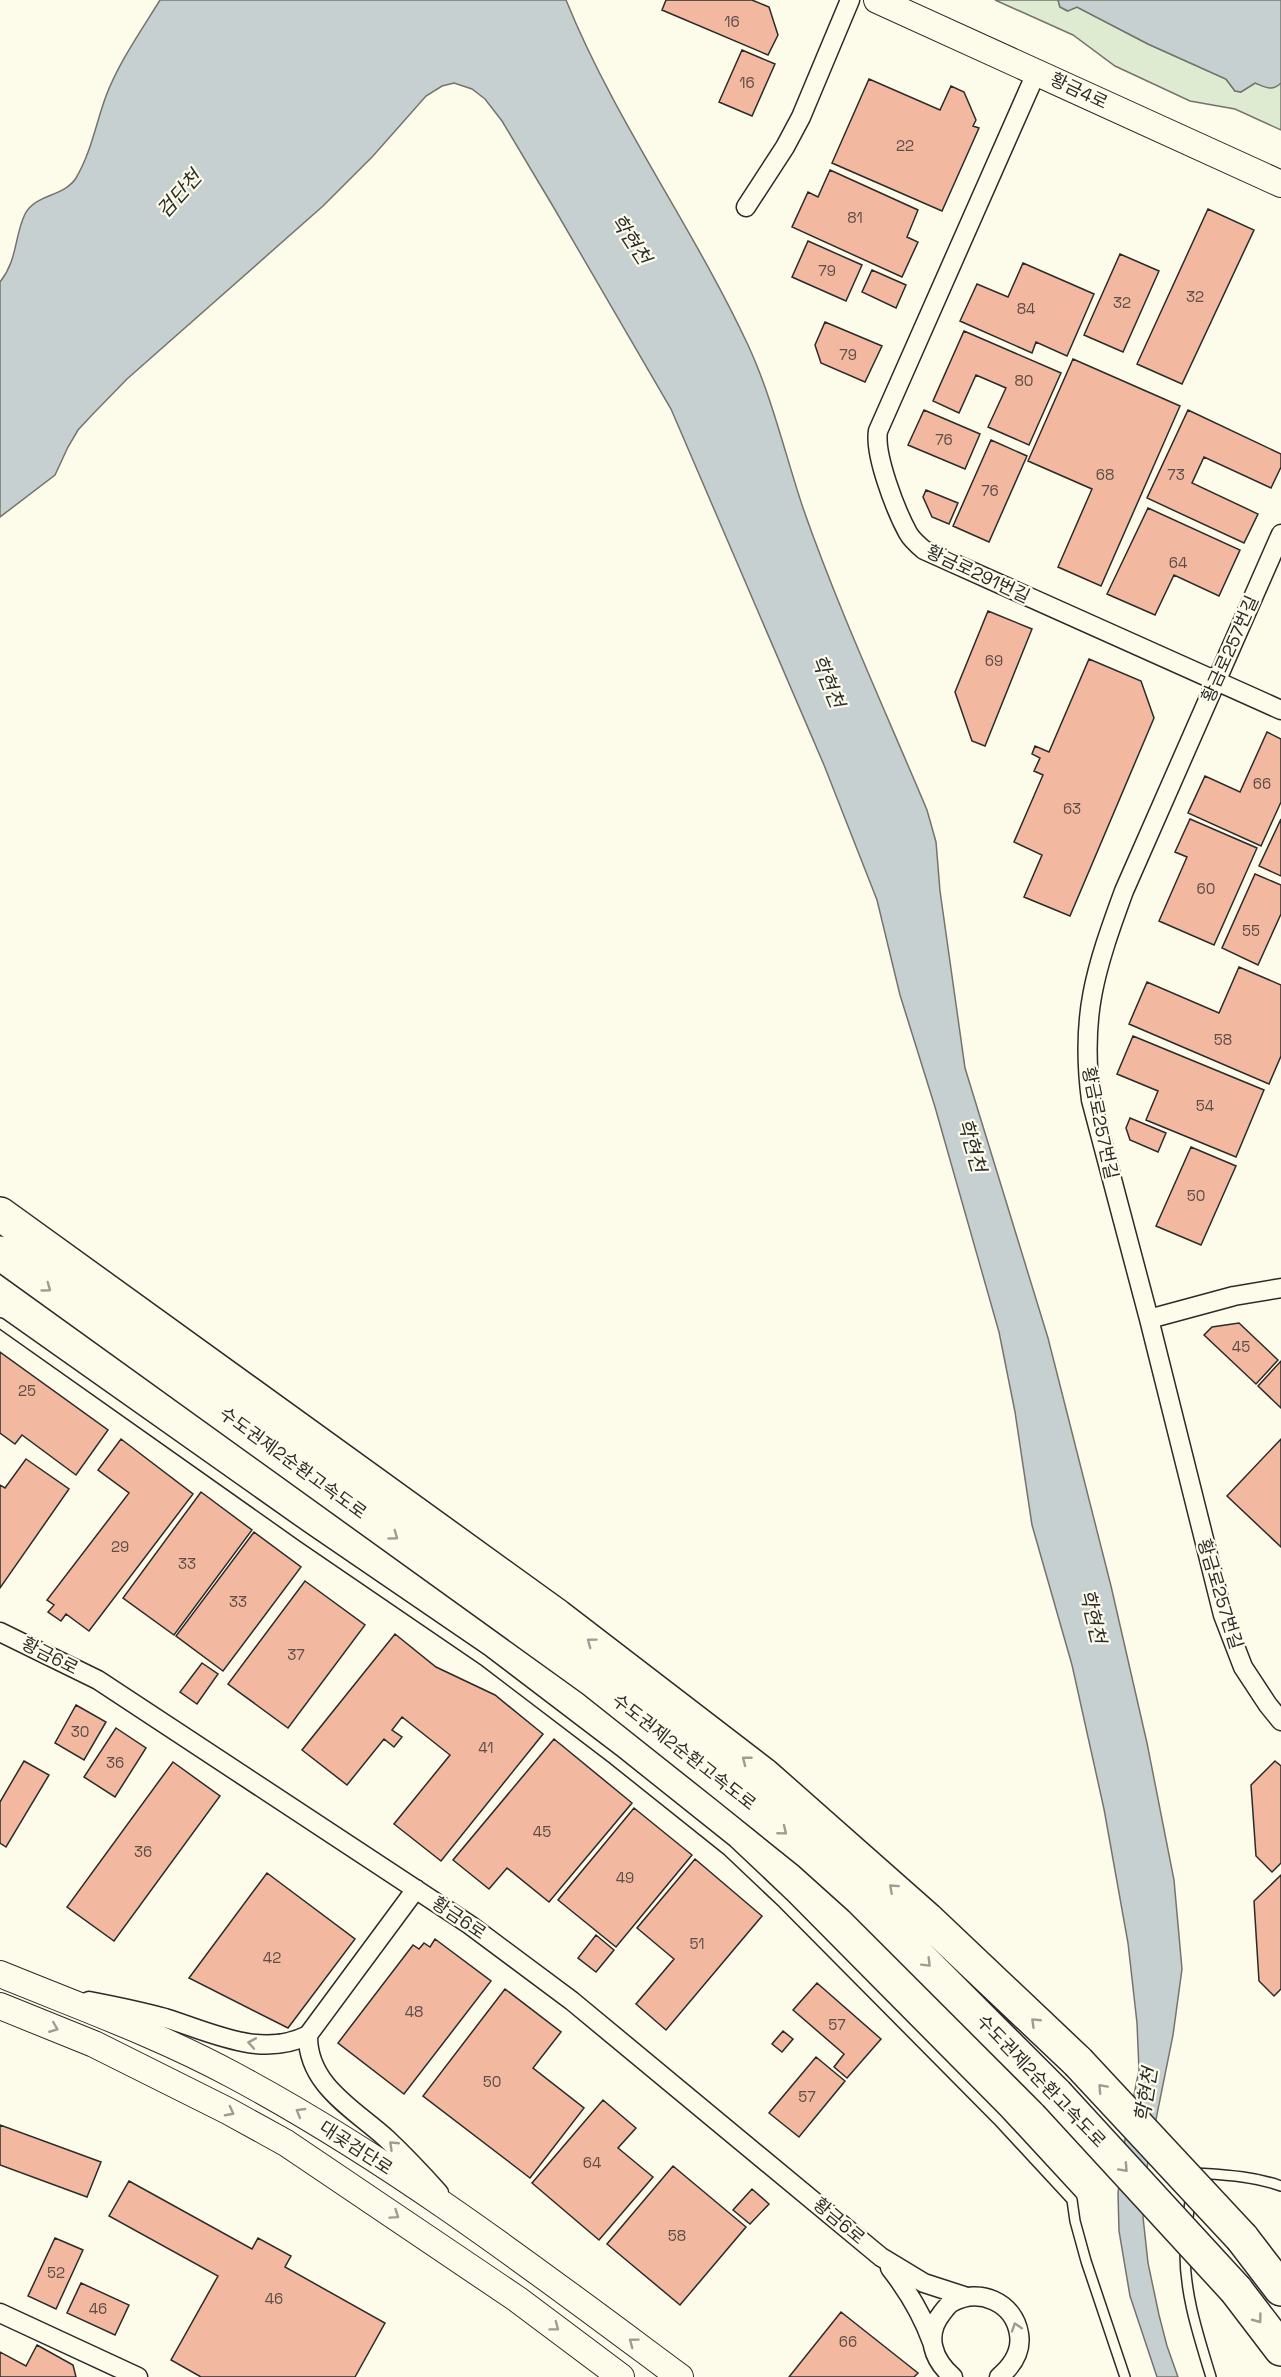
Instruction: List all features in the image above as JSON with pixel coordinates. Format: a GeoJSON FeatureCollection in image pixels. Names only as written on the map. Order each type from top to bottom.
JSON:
{"type":"FeatureCollection","features":[{"type":"Feature","properties":{"kind":"highway","name":"수도권제2순환고속도로"},"geometry":{"type":"LineString","coordinates":[[0,1214],[557,1616],[747,1761],[927,1919],[1078,2062],[1242,2238],[1281,2289]]}},
{"type":"Feature","properties":{"kind":"highway","name":"수도권제2순환고속도로"},"geometry":{"type":"LineString","coordinates":[[0,1253],[592,1680],[811,1854],[861,1899],[1056,2094],[1236,2290],[1281,2349]]}},
{"type":"Feature","properties":{"kind":"main road","name":"황금4로"},"geometry":{"type":"LineString","coordinates":[[877,0],[1281,184]]}},
{"type":"Feature","properties":{"kind":"main road","name":"대곶검단로"},"geometry":{"type":"LineString","coordinates":[[0,1974],[145,2032],[231,2074],[363,2151],[522,2260],[680,2377]]}},
{"type":"Feature","properties":{"kind":"main road","name":"대곶검단로"},"geometry":{"type":"LineString","coordinates":[[0,2006],[94,2044],[228,2111],[286,2143],[517,2298],[621,2377]]}},
{"type":"Feature","properties":{"kind":"street"},"geometry":{"type":"LineString","coordinates":[[746,207],[785,147],[801,117],[850,0]]}},
{"type":"Feature","properties":{"kind":"street","name":"황금로291번길"},"geometry":{"type":"LineString","coordinates":[[1037,71],[882,419],[876,443],[880,461],[908,533],[924,550],[1281,710]]}},
{"type":"Feature","properties":{"kind":"street","name":"황금로257번길"},"geometry":{"type":"LineString","coordinates":[[1281,534],[1124,891],[1104,945],[1094,978],[1089,1010],[1087,1065],[1092,1100],[1223,1614],[1244,1667],[1255,1687],[1281,1721]]}},
{"type":"Feature","properties":{"kind":"street"},"geometry":{"type":"LineString","coordinates":[[1149,1319],[1234,1296],[1281,1288]]}},
{"type":"Feature","properties":{"kind":"street","name":"황금6로"},"geometry":{"type":"LineString","coordinates":[[0,1632],[98,1680],[470,1925],[572,2001],[881,2257]]}},
{"type":"Feature","properties":{"kind":"street"},"geometry":{"type":"LineString","coordinates":[[42,1991],[142,2012],[249,2044],[281,2046],[308,2035],[416,1889]]}},
{"type":"Feature","properties":{"kind":"street"},"geometry":{"type":"LineString","coordinates":[[308,2035],[308,2049],[312,2065],[329,2090],[400,2152],[462,2219]]}},
{"type":"Feature","properties":{"kind":"street"},"geometry":{"type":"LineString","coordinates":[[881,2257],[924,2283],[967,2297],[984,2297],[999,2302],[1010,2312],[1017,2325],[1020,2340],[1017,2355],[1005,2374]]}},
{"type":"Feature","properties":{"kind":"street"},"geometry":{"type":"LineString","coordinates":[[881,2257],[913,2299],[923,2318],[938,2361],[953,2377]]}},
{"type":"Feature","properties":{"kind":"street"},"geometry":{"type":"LineString","coordinates":[[932,2342],[933,2328],[939,2317],[950,2303],[967,2297]]}},
{"type":"Feature","properties":{"kind":"street"},"geometry":{"type":"LineString","coordinates":[[0,2313],[114,2372],[138,2377]]}},
{"type":"Feature","properties":{"kind":"lane"},"geometry":{"type":"LineString","coordinates":[[0,1323],[303,1537],[483,1660],[727,1850],[783,1903],[998,2120],[1072,2200],[1075,2222],[1086,2261],[1125,2377]]}},
{"type":"Feature","properties":{"kind":"lane"},"geometry":{"type":"LineString","coordinates":[[1211,2377],[1192,2314],[1184,2272],[1194,2173],[1255,2179],[1281,2186]]}},
{"type":"Feature","properties":{"kind":"green space"},"geometry":{"type":"Polygon","coordinates":[[[995,0],[1058,0],[1060,7],[1067,11],[1077,7],[1148,44],[1226,79],[1235,91],[1241,92],[1255,83],[1281,83],[1281,130],[1235,109],[1190,101],[1115,66],[1073,35],[995,0]]]}},
{"type":"Feature","properties":{"kind":"water"},"geometry":{"type":"Polygon","coordinates":[[[160,0],[566,0],[607,88],[703,258],[757,365],[817,546],[927,810],[936,842],[940,891],[965,1068],[1048,1338],[1111,1586],[1147,1743],[1174,1880],[1182,1969],[1173,2035],[1148,2159],[1143,2217],[1148,2263],[1159,2315],[1178,2377],[1157,2377],[1130,2296],[1119,2231],[1118,2193],[1125,2139],[1139,2070],[1137,2023],[1128,1943],[1104,1809],[1072,1665],[1032,1525],[1015,1412],[999,1332],[935,1107],[900,995],[877,900],[824,765],[671,409],[502,121],[485,99],[472,89],[454,83],[442,86],[426,96],[373,156],[323,206],[127,379],[78,430],[55,475],[0,517],[0,282],[10,265],[25,214],[30,207],[64,189],[76,178],[89,148],[111,83],[160,0]]]}},
{"type":"Feature","properties":{"kind":"water"},"geometry":{"type":"Polygon","coordinates":[[[1058,0],[1281,0],[1281,83],[1271,88],[1255,83],[1241,92],[1235,91],[1226,79],[1148,44],[1077,7],[1068,11],[1060,7],[1058,0]]]}},
{"type":"Feature","properties":{"kind":"building"},"geometry":{"type":"Polygon","coordinates":[[[666,0],[752,0],[769,7],[778,35],[768,55],[662,10],[666,0]]]}},
{"type":"Feature","properties":{"kind":"building"},"geometry":{"type":"Polygon","coordinates":[[[742,50],[775,64],[752,116],[719,102],[742,50]]]}},
{"type":"Feature","properties":{"kind":"building"},"geometry":{"type":"Polygon","coordinates":[[[869,79],[940,110],[951,86],[964,92],[976,120],[973,126],[979,128],[942,211],[832,163],[869,79]]]}},
{"type":"Feature","properties":{"kind":"building"},"geometry":{"type":"Polygon","coordinates":[[[830,170],[918,210],[907,237],[918,242],[902,277],[792,227],[808,192],[818,197],[830,170]]]}},
{"type":"Feature","properties":{"kind":"building"},"geometry":{"type":"Polygon","coordinates":[[[1208,209],[1254,230],[1182,384],[1137,364],[1208,209]]]}},
{"type":"Feature","properties":{"kind":"building"},"geometry":{"type":"Polygon","coordinates":[[[808,241],[862,265],[846,301],[792,277],[808,241]]]}},
{"type":"Feature","properties":{"kind":"building"},"geometry":{"type":"Polygon","coordinates":[[[1120,254],[1159,271],[1123,352],[1084,335],[1120,254]]]}},
{"type":"Feature","properties":{"kind":"building"},"geometry":{"type":"Polygon","coordinates":[[[1023,263],[1094,294],[1067,356],[1036,342],[1032,353],[960,321],[977,284],[1008,297],[1023,263]]]}},
{"type":"Feature","properties":{"kind":"building"},"geometry":{"type":"Polygon","coordinates":[[[872,270],[906,285],[896,308],[862,292],[872,270]]]}},
{"type":"Feature","properties":{"kind":"building"},"geometry":{"type":"Polygon","coordinates":[[[825,322],[882,346],[865,382],[821,363],[815,345],[825,322]]]}},
{"type":"Feature","properties":{"kind":"building"},"geometry":{"type":"Polygon","coordinates":[[[964,331],[1061,373],[1029,445],[988,427],[1006,388],[976,375],[959,413],[933,401],[964,331]]]}},
{"type":"Feature","properties":{"kind":"building"},"geometry":{"type":"Polygon","coordinates":[[[1073,359],[1180,406],[1101,586],[1058,567],[1092,489],[1028,461],[1073,359]]]}},
{"type":"Feature","properties":{"kind":"building"},"geometry":{"type":"Polygon","coordinates":[[[924,410],[980,434],[965,469],[908,445],[924,410]]]}},
{"type":"Feature","properties":{"kind":"building"},"geometry":{"type":"Polygon","coordinates":[[[1188,410],[1281,454],[1281,467],[1271,488],[1204,457],[1192,483],[1258,514],[1244,543],[1147,498],[1188,410]]]}},
{"type":"Feature","properties":{"kind":"building"},"geometry":{"type":"Polygon","coordinates":[[[991,440],[1027,456],[989,542],[953,526],[991,440]]]}},
{"type":"Feature","properties":{"kind":"building"},"geometry":{"type":"Polygon","coordinates":[[[926,490],[958,503],[949,524],[932,517],[923,497],[926,490]]]}},
{"type":"Feature","properties":{"kind":"building"},"geometry":{"type":"Polygon","coordinates":[[[1148,508],[1240,550],[1219,596],[1174,575],[1155,615],[1107,594],[1148,508]]]}},
{"type":"Feature","properties":{"kind":"building"},"geometry":{"type":"Polygon","coordinates":[[[988,611],[1032,629],[985,746],[972,741],[955,692],[988,611]]]}},
{"type":"Feature","properties":{"kind":"building"},"geometry":{"type":"Polygon","coordinates":[[[1089,659],[1141,681],[1154,718],[1070,916],[1024,897],[1042,855],[1014,842],[1043,775],[1034,771],[1040,758],[1032,754],[1035,746],[1049,752],[1089,659]]]}},
{"type":"Feature","properties":{"kind":"building"},"geometry":{"type":"Polygon","coordinates":[[[1267,732],[1281,739],[1281,802],[1261,846],[1188,813],[1205,776],[1240,792],[1267,732]]]}},
{"type":"Feature","properties":{"kind":"building"},"geometry":{"type":"Polygon","coordinates":[[[1190,819],[1257,848],[1214,945],[1159,921],[1187,857],[1175,852],[1190,819]]]}},
{"type":"Feature","properties":{"kind":"building"},"geometry":{"type":"Polygon","coordinates":[[[1281,819],[1281,876],[1259,866],[1281,819]]]}},
{"type":"Feature","properties":{"kind":"building"},"geometry":{"type":"Polygon","coordinates":[[[1255,874],[1281,885],[1281,914],[1258,965],[1222,948],[1255,874]]]}},
{"type":"Feature","properties":{"kind":"building"},"geometry":{"type":"Polygon","coordinates":[[[1239,967],[1281,985],[1281,1056],[1269,1084],[1129,1024],[1147,982],[1219,1013],[1239,967]]]}},
{"type":"Feature","properties":{"kind":"building"},"geometry":{"type":"Polygon","coordinates":[[[1133,1036],[1264,1090],[1236,1157],[1146,1120],[1158,1091],[1117,1074],[1133,1036]]]}},
{"type":"Feature","properties":{"kind":"building"},"geometry":{"type":"Polygon","coordinates":[[[1130,1118],[1166,1133],[1158,1152],[1130,1140],[1126,1128],[1130,1118]]]}},
{"type":"Feature","properties":{"kind":"building"},"geometry":{"type":"Polygon","coordinates":[[[1191,1147],[1236,1166],[1201,1245],[1156,1226],[1191,1147]]]}},
{"type":"Feature","properties":{"kind":"building"},"geometry":{"type":"Polygon","coordinates":[[[1239,1323],[1278,1360],[1256,1384],[1204,1335],[1212,1327],[1239,1323]]]}},
{"type":"Feature","properties":{"kind":"building"},"geometry":{"type":"Polygon","coordinates":[[[0,1352],[108,1430],[76,1475],[22,1435],[15,1444],[0,1433],[0,1352]]]}},
{"type":"Feature","properties":{"kind":"building"},"geometry":{"type":"Polygon","coordinates":[[[1281,1361],[1281,1408],[1258,1386],[1281,1361]]]}},
{"type":"Feature","properties":{"kind":"building"},"geometry":{"type":"Polygon","coordinates":[[[121,1439],[193,1494],[89,1631],[66,1614],[61,1621],[48,1612],[54,1605],[47,1600],[129,1493],[98,1470],[121,1439]]]}},
{"type":"Feature","properties":{"kind":"building"},"geometry":{"type":"Polygon","coordinates":[[[1281,1439],[1281,1547],[1227,1496],[1281,1439]]]}},
{"type":"Feature","properties":{"kind":"building"},"geometry":{"type":"Polygon","coordinates":[[[26,1459],[69,1489],[0,1588],[0,1485],[5,1488],[26,1459]]]}},
{"type":"Feature","properties":{"kind":"building"},"geometry":{"type":"Polygon","coordinates":[[[201,1492],[252,1530],[174,1635],[123,1598],[201,1492]]]}},
{"type":"Feature","properties":{"kind":"building"},"geometry":{"type":"Polygon","coordinates":[[[254,1532],[301,1567],[223,1671],[176,1636],[254,1532]]]}},
{"type":"Feature","properties":{"kind":"building"},"geometry":{"type":"Polygon","coordinates":[[[305,1581],[365,1625],[288,1728],[228,1684],[305,1581]]]}},
{"type":"Feature","properties":{"kind":"building"},"geometry":{"type":"Polygon","coordinates":[[[395,1634],[436,1667],[495,1695],[543,1734],[441,1861],[394,1824],[450,1755],[402,1717],[392,1730],[402,1737],[394,1747],[384,1739],[347,1785],[302,1750],[395,1634]]]}},
{"type":"Feature","properties":{"kind":"building"},"geometry":{"type":"Polygon","coordinates":[[[202,1663],[218,1674],[197,1704],[180,1692],[202,1663]]]}},
{"type":"Feature","properties":{"kind":"building"},"geometry":{"type":"Polygon","coordinates":[[[76,1705],[106,1722],[84,1760],[55,1743],[76,1705]]]}},
{"type":"Feature","properties":{"kind":"building"},"geometry":{"type":"Polygon","coordinates":[[[116,1728],[146,1748],[115,1797],[84,1777],[116,1728]]]}},
{"type":"Feature","properties":{"kind":"building"},"geometry":{"type":"Polygon","coordinates":[[[554,1739],[632,1803],[549,1902],[507,1868],[489,1889],[453,1860],[554,1739]]]}},
{"type":"Feature","properties":{"kind":"building"},"geometry":{"type":"Polygon","coordinates":[[[24,1761],[49,1775],[6,1847],[0,1843],[0,1802],[24,1761]]]}},
{"type":"Feature","properties":{"kind":"building"},"geometry":{"type":"Polygon","coordinates":[[[1275,1761],[1281,1766],[1281,1863],[1272,1872],[1256,1856],[1251,1785],[1275,1761]]]}},
{"type":"Feature","properties":{"kind":"building"},"geometry":{"type":"Polygon","coordinates":[[[173,1762],[220,1796],[114,1941],[67,1907],[173,1762]]]}},
{"type":"Feature","properties":{"kind":"building"},"geometry":{"type":"Polygon","coordinates":[[[634,1808],[692,1855],[616,1947],[558,1900],[634,1808]]]}},
{"type":"Feature","properties":{"kind":"building"},"geometry":{"type":"Polygon","coordinates":[[[695,1859],[762,1916],[666,2030],[636,2004],[674,1959],[637,1928],[695,1859]]]}},
{"type":"Feature","properties":{"kind":"building"},"geometry":{"type":"Polygon","coordinates":[[[267,1873],[355,1939],[288,2028],[189,1978],[267,1873]]]}},
{"type":"Feature","properties":{"kind":"building"},"geometry":{"type":"Polygon","coordinates":[[[1281,1875],[1281,1989],[1274,1996],[1259,1981],[1254,1901],[1281,1875]]]}},
{"type":"Feature","properties":{"kind":"building"},"geometry":{"type":"Polygon","coordinates":[[[596,1935],[614,1950],[596,1972],[578,1958],[596,1935]]]}},
{"type":"Feature","properties":{"kind":"building"},"geometry":{"type":"Polygon","coordinates":[[[435,1939],[491,1981],[404,2094],[338,2043],[413,1945],[419,1949],[424,1943],[430,1947],[435,1939]]]}},
{"type":"Feature","properties":{"kind":"building"},"geometry":{"type":"Polygon","coordinates":[[[817,1983],[881,2039],[847,2078],[834,2067],[844,2054],[793,2010],[817,1983]]]}},
{"type":"Feature","properties":{"kind":"building"},"geometry":{"type":"Polygon","coordinates":[[[505,1989],[561,2032],[533,2068],[584,2108],[530,2178],[423,2096],[505,1989]]]}},
{"type":"Feature","properties":{"kind":"building"},"geometry":{"type":"Polygon","coordinates":[[[783,2031],[793,2039],[782,2052],[772,2044],[783,2031]]]}},
{"type":"Feature","properties":{"kind":"building"},"geometry":{"type":"Polygon","coordinates":[[[816,2057],[845,2081],[799,2137],[769,2113],[816,2057]]]}},
{"type":"Feature","properties":{"kind":"building"},"geometry":{"type":"Polygon","coordinates":[[[603,2100],[636,2128],[618,2148],[653,2177],[599,2240],[532,2183],[603,2100]]]}},
{"type":"Feature","properties":{"kind":"building"},"geometry":{"type":"Polygon","coordinates":[[[0,2125],[101,2162],[87,2197],[0,2165],[0,2125]]]}},
{"type":"Feature","properties":{"kind":"building"},"geometry":{"type":"Polygon","coordinates":[[[673,2166],[746,2227],[680,2305],[607,2244],[673,2166]]]}},
{"type":"Feature","properties":{"kind":"building"},"geometry":{"type":"Polygon","coordinates":[[[129,2181],[252,2249],[258,2238],[291,2256],[285,2267],[385,2323],[355,2377],[201,2377],[171,2360],[218,2276],[109,2216],[129,2181]]]}},
{"type":"Feature","properties":{"kind":"building"},"geometry":{"type":"Polygon","coordinates":[[[752,2189],[769,2204],[750,2224],[733,2210],[752,2189]]]}},
{"type":"Feature","properties":{"kind":"building"},"geometry":{"type":"Polygon","coordinates":[[[55,2238],[83,2250],[56,2309],[28,2296],[55,2238]]]}},
{"type":"Feature","properties":{"kind":"building"},"geometry":{"type":"Polygon","coordinates":[[[81,2283],[129,2305],[115,2335],[67,2313],[81,2283]]]}},
{"type":"Feature","properties":{"kind":"building"},"geometry":{"type":"Polygon","coordinates":[[[841,2312],[918,2373],[914,2377],[789,2377],[841,2312]]]}},
{"type":"Feature","properties":{"kind":"building"},"geometry":{"type":"Polygon","coordinates":[[[37,2345],[73,2365],[76,2377],[0,2377],[0,2352],[26,2366],[37,2345]]]}},
{"type":"Feature","properties":{"kind":"water label","name":"검단천"},"geometry":{"type":"Point","coordinates":[179,194]}},
{"type":"Feature","properties":{"kind":"water label","name":"학현천"},"geometry":{"type":"Point","coordinates":[631,239]}},
{"type":"Feature","properties":{"kind":"water label","name":"학현천"},"geometry":{"type":"Point","coordinates":[828,681]}},
{"type":"Feature","properties":{"kind":"water label","name":"학현천"},"geometry":{"type":"Point","coordinates":[972,1145]}},
{"type":"Feature","properties":{"kind":"water label","name":"학현천"},"geometry":{"type":"Point","coordinates":[1093,1616]}},
{"type":"Feature","properties":{"kind":"water label","name":"학현천"},"geometry":{"type":"Point","coordinates":[1146,2095]}}]}
